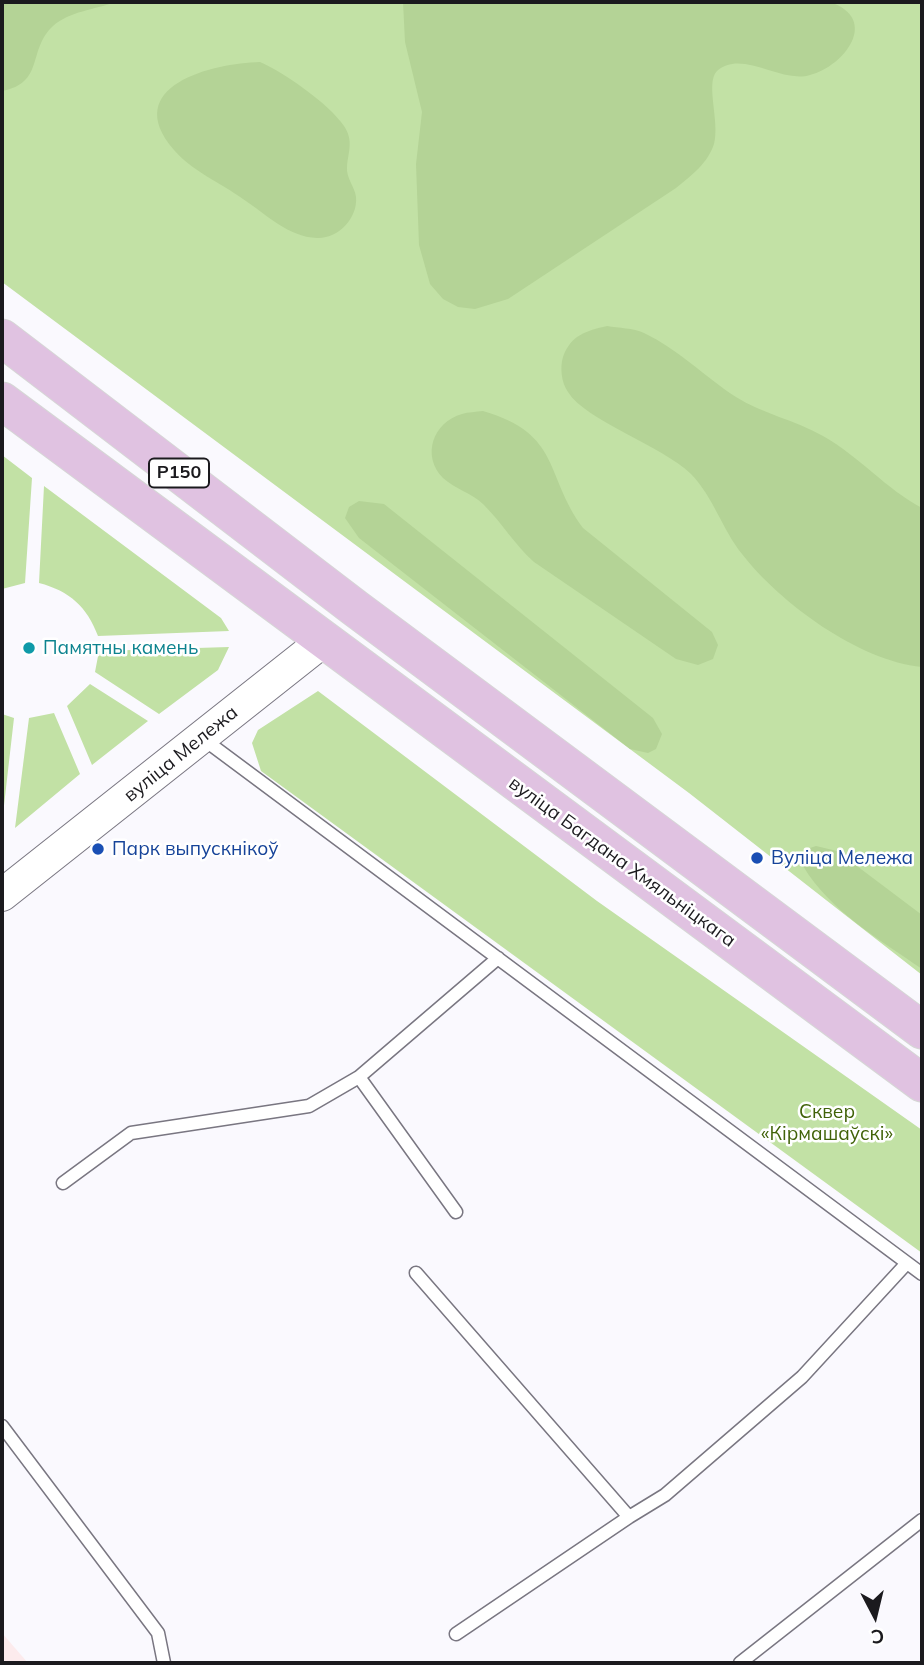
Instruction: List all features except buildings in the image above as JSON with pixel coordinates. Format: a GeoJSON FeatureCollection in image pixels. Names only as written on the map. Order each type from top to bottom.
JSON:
{"type":"FeatureCollection","features":[{"type":"Feature","properties":{"kind":"main road","name":"Р150"},"geometry":{"type":"LineString","coordinates":[[2,338],[355,608]]}},
{"type":"Feature","properties":{"kind":"main road","name":"Р150"},"geometry":{"type":"LineString","coordinates":[[2,401],[323,641]]}},
{"type":"Feature","properties":{"kind":"main road","name":"вуліца Мележа"},"geometry":{"type":"LineString","coordinates":[[2,895],[323,641],[355,608]]}},
{"type":"Feature","properties":{"kind":"main road"},"geometry":{"type":"LineString","coordinates":[[355,608],[922,1030]]}},
{"type":"Feature","properties":{"kind":"main road","name":"вуліца Багдана Хмяльніцкага"},"geometry":{"type":"LineString","coordinates":[[323,641],[922,1083]]}},
{"type":"Feature","properties":{"kind":"lane"},"geometry":{"type":"LineString","coordinates":[[202,738],[922,1274]]}},
{"type":"Feature","properties":{"kind":"lane"},"geometry":{"type":"LineString","coordinates":[[63,1183],[131,1133],[309,1106],[359,1077],[498,958]]}},
{"type":"Feature","properties":{"kind":"lane"},"geometry":{"type":"LineString","coordinates":[[359,1077],[456,1212]]}},
{"type":"Feature","properties":{"kind":"lane"},"geometry":{"type":"LineString","coordinates":[[456,1634],[665,1495],[802,1377],[907,1263]]}},
{"type":"Feature","properties":{"kind":"lane"},"geometry":{"type":"LineString","coordinates":[[416,1273],[629,1517]]}},
{"type":"Feature","properties":{"kind":"lane"},"geometry":{"type":"LineString","coordinates":[[2,1426],[158,1633],[164,1663]]}},
{"type":"Feature","properties":{"kind":"lane"},"geometry":{"type":"LineString","coordinates":[[740,1663],[922,1520]]}},
{"type":"Feature","properties":{"kind":"shaded area"},"geometry":{"type":"Polygon","coordinates":[[[2,1633],[28,1663],[2,1663],[2,1633]]]}},
{"type":"Feature","properties":{"kind":"green space"},"geometry":{"type":"Polygon","coordinates":[[[2,2],[922,2],[922,975],[689,793],[2,282],[2,2]]]}},
{"type":"Feature","properties":{"kind":"green space"},"geometry":{"type":"Polygon","coordinates":[[[2,2],[115,2],[75,14],[53,26],[45,35],[30,73],[24,81],[2,91],[2,2]]]}},
{"type":"Feature","properties":{"kind":"green space"},"geometry":{"type":"Polygon","coordinates":[[[403,2],[830,2],[845,10],[853,19],[855,30],[852,42],[835,62],[810,75],[799,77],[738,64],[727,65],[717,71],[712,84],[714,144],[698,169],[676,188],[508,299],[475,309],[458,307],[443,299],[430,284],[419,245],[416,164],[422,112],[405,42],[403,2]]]}},
{"type":"Feature","properties":{"kind":"green space"},"geometry":{"type":"Polygon","coordinates":[[[260,62],[294,81],[317,99],[337,117],[347,131],[350,146],[347,171],[355,193],[356,205],[345,226],[332,235],[306,237],[278,224],[189,164],[174,150],[160,128],[158,109],[165,94],[179,82],[219,67],[260,62]]]}},
{"type":"Feature","properties":{"kind":"green space"},"geometry":{"type":"Polygon","coordinates":[[[607,326],[644,333],[680,355],[736,397],[812,430],[849,453],[897,492],[922,508],[922,667],[873,654],[847,642],[799,610],[758,573],[742,554],[706,493],[691,474],[662,453],[577,403],[564,384],[561,370],[563,357],[570,344],[580,335],[607,326]]]}},
{"type":"Feature","properties":{"kind":"green space"},"geometry":{"type":"Polygon","coordinates":[[[483,411],[508,420],[539,444],[583,528],[712,632],[718,645],[713,659],[698,665],[676,659],[534,562],[484,505],[443,478],[433,460],[433,441],[437,432],[452,418],[464,413],[483,411]]]}},
{"type":"Feature","properties":{"kind":"green space"},"geometry":{"type":"Polygon","coordinates":[[[2,455],[32,478],[25,583],[2,589],[2,455]]]}},
{"type":"Feature","properties":{"kind":"green space"},"geometry":{"type":"Polygon","coordinates":[[[44,486],[221,618],[229,631],[98,636],[76,602],[60,591],[39,583],[44,486]]]}},
{"type":"Feature","properties":{"kind":"green space"},"geometry":{"type":"Polygon","coordinates":[[[359,501],[384,504],[653,718],[662,734],[656,749],[648,753],[630,749],[359,538],[345,518],[349,507],[359,501]]]}},
{"type":"Feature","properties":{"kind":"green space"},"geometry":{"type":"Polygon","coordinates":[[[229,647],[218,670],[159,714],[95,672],[99,651],[229,647]]]}},
{"type":"Feature","properties":{"kind":"green space"},"geometry":{"type":"Polygon","coordinates":[[[90,684],[148,721],[92,765],[67,706],[90,684]]]}},
{"type":"Feature","properties":{"kind":"green space","name":"Сквер «Кірмашаўскі»"},"geometry":{"type":"Polygon","coordinates":[[[318,691],[597,901],[922,1130],[922,1253],[261,771],[252,743],[258,730],[318,691]]]}},
{"type":"Feature","properties":{"kind":"green space"},"geometry":{"type":"Polygon","coordinates":[[[54,713],[80,774],[15,828],[29,718],[54,713]]]}},
{"type":"Feature","properties":{"kind":"green space"},"geometry":{"type":"Polygon","coordinates":[[[2,714],[14,718],[2,823],[2,714]]]}},
{"type":"Feature","properties":{"kind":"green space"},"geometry":{"type":"Polygon","coordinates":[[[816,846],[837,851],[922,915],[922,969],[857,924],[814,882],[803,866],[807,849],[816,846]]]}},
{"type":"Feature","properties":{"kind":"place","name":"Памятны камень"},"geometry":{"type":"Point","coordinates":[29,648]}},
{"type":"Feature","properties":{"kind":"place","name":"Парк выпускнікоў"},"geometry":{"type":"Point","coordinates":[98,849]}},
{"type":"Feature","properties":{"kind":"place","name":"Вуліца Мележа"},"geometry":{"type":"Point","coordinates":[757,858]}}]}
